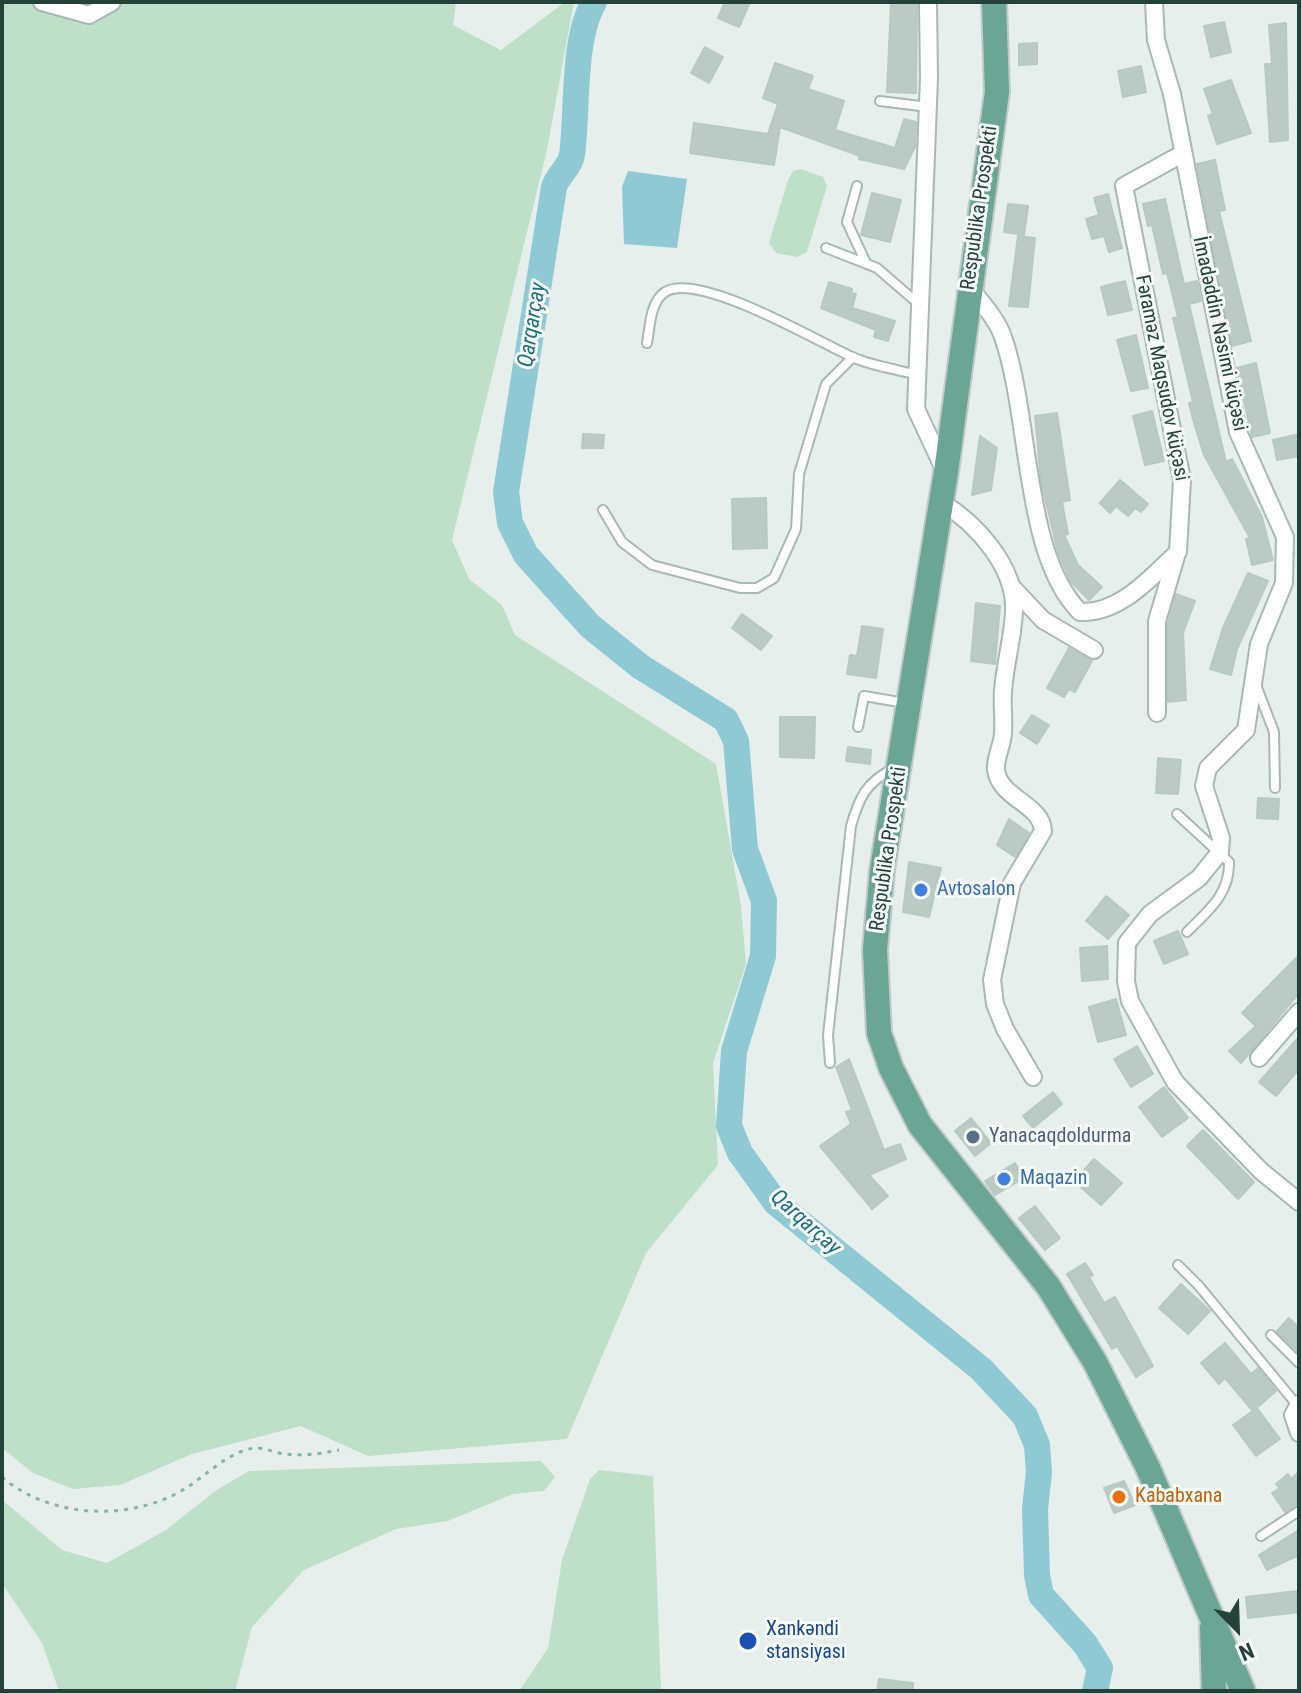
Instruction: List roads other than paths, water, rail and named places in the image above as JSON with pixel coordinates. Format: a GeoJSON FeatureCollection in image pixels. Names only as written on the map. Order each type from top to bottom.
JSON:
{"type":"FeatureCollection","features":[{"type":"Feature","properties":{"kind":"main road","name":"Respublika Prospekti"},"geometry":{"type":"LineString","coordinates":[[994,2],[997,92],[946,472],[882,870],[875,950],[879,1033],[891,1068],[920,1125],[1048,1286],[1095,1362],[1148,1468],[1243,1691]]}},
{"type":"Feature","properties":{"kind":"main road"},"geometry":{"type":"LineString","coordinates":[[1211,1610],[1214,1691]]}},
{"type":"Feature","properties":{"kind":"street"},"geometry":{"type":"LineString","coordinates":[[42,2],[89,15],[112,2]]}},
{"type":"Feature","properties":{"kind":"street"},"geometry":{"type":"LineString","coordinates":[[928,2],[928,107],[916,409],[946,472]]}},
{"type":"Feature","properties":{"kind":"street","name":"İmadəddin Nəsimi küçəsi"},"geometry":{"type":"LineString","coordinates":[[1154,2],[1156,40],[1172,94],[1238,432],[1285,537],[1284,583],[1259,644],[1246,730],[1208,768],[1204,786],[1221,838],[1220,852]]}},
{"type":"Feature","properties":{"kind":"street","name":"Fəraməz Maqsudov küçəsi"},"geometry":{"type":"LineString","coordinates":[[1178,552],[1182,480],[1124,186],[1182,154]]}},
{"type":"Feature","properties":{"kind":"street"},"geometry":{"type":"LineString","coordinates":[[969,287],[1003,335],[1024,424],[1043,549],[1070,602],[1080,612],[1093,613],[1112,606],[1132,593],[1178,552]]}},
{"type":"Feature","properties":{"kind":"street"},"geometry":{"type":"LineString","coordinates":[[941,502],[963,515],[977,530],[1008,582],[1043,620],[1094,650]]}},
{"type":"Feature","properties":{"kind":"street"},"geometry":{"type":"LineString","coordinates":[[1157,713],[1157,621],[1178,552]]}},
{"type":"Feature","properties":{"kind":"street"},"geometry":{"type":"LineString","coordinates":[[1008,582],[1014,609],[1003,691],[1002,743],[996,770],[1001,785],[1038,817],[1043,831],[1012,883],[992,980],[995,1004],[1005,1029],[1033,1077]]}},
{"type":"Feature","properties":{"kind":"street"},"geometry":{"type":"LineString","coordinates":[[1220,852],[1199,878],[1150,914],[1127,943],[1125,962],[1130,1001],[1175,1082],[1261,1171],[1299,1202]]}},
{"type":"Feature","properties":{"kind":"street"},"geometry":{"type":"LineString","coordinates":[[1259,1058],[1299,1012]]}},
{"type":"Feature","properties":{"kind":"street"},"geometry":{"type":"LineString","coordinates":[[1298,1404],[1293,1415],[1299,1433]]}},
{"type":"Feature","properties":{"kind":"lane"},"geometry":{"type":"LineString","coordinates":[[880,101],[928,107]]}},
{"type":"Feature","properties":{"kind":"lane"},"geometry":{"type":"LineString","coordinates":[[857,186],[847,222],[866,264]]}},
{"type":"Feature","properties":{"kind":"lane"},"geometry":{"type":"LineString","coordinates":[[826,248],[877,268],[921,306]]}},
{"type":"Feature","properties":{"kind":"lane"},"geometry":{"type":"LineString","coordinates":[[647,343],[658,300],[665,292],[680,287],[697,289],[766,314],[853,357],[917,376]]}},
{"type":"Feature","properties":{"kind":"lane"},"geometry":{"type":"LineString","coordinates":[[603,510],[622,542],[652,565],[740,588],[757,588],[774,578],[796,529],[799,474],[826,384],[853,357]]}},
{"type":"Feature","properties":{"kind":"lane"},"geometry":{"type":"LineString","coordinates":[[1252,677],[1274,732],[1275,788]]}},
{"type":"Feature","properties":{"kind":"lane"},"geometry":{"type":"LineString","coordinates":[[858,727],[864,696],[910,704]]}},
{"type":"Feature","properties":{"kind":"lane"},"geometry":{"type":"LineString","coordinates":[[830,1063],[828,1035],[851,826],[859,798],[873,779],[901,765]]}},
{"type":"Feature","properties":{"kind":"lane"},"geometry":{"type":"LineString","coordinates":[[1177,814],[1229,862],[1228,884],[1220,898],[1187,932]]}},
{"type":"Feature","properties":{"kind":"lane"},"geometry":{"type":"LineString","coordinates":[[1178,1265],[1298,1404]]}},
{"type":"Feature","properties":{"kind":"lane"},"geometry":{"type":"LineString","coordinates":[[1271,1335],[1299,1363]]}},
{"type":"Feature","properties":{"kind":"lane"},"geometry":{"type":"LineString","coordinates":[[1261,1536],[1299,1511]]}},
{"type":"Feature","properties":{"kind":"water"},"geometry":{"type":"Polygon","coordinates":[[[628,171],[687,179],[677,248],[624,244],[622,187],[628,171]]]}},
{"type":"Feature","properties":{"kind":"waterway","name":"Qarqarçay"},"geometry":{"type":"LineString","coordinates":[[594,2],[579,55],[572,155],[554,187],[506,492],[510,523],[526,555],[590,626],[641,667],[726,720],[736,741],[745,849],[764,901],[763,956],[734,1051],[729,1126],[740,1153],[776,1203],[981,1369],[1025,1416],[1037,1445],[1039,1472],[1035,1509],[1037,1575],[1041,1595],[1085,1644],[1100,1668],[1095,1691]]}},
{"type":"Feature","properties":{"kind":"place","name":"Avtosalon"},"geometry":{"type":"Point","coordinates":[921,890]}},
{"type":"Feature","properties":{"kind":"place","name":"Yanacaqdoldurma"},"geometry":{"type":"Point","coordinates":[973,1137]}},
{"type":"Feature","properties":{"kind":"place","name":"Maqazin"},"geometry":{"type":"Point","coordinates":[1004,1179]}},
{"type":"Feature","properties":{"kind":"place","name":"Kababxana"},"geometry":{"type":"Point","coordinates":[1119,1497]}},
{"type":"Feature","properties":{"kind":"place","name":"Xankəndi stansiyası"},"geometry":{"type":"Point","coordinates":[748,1641]}}]}
